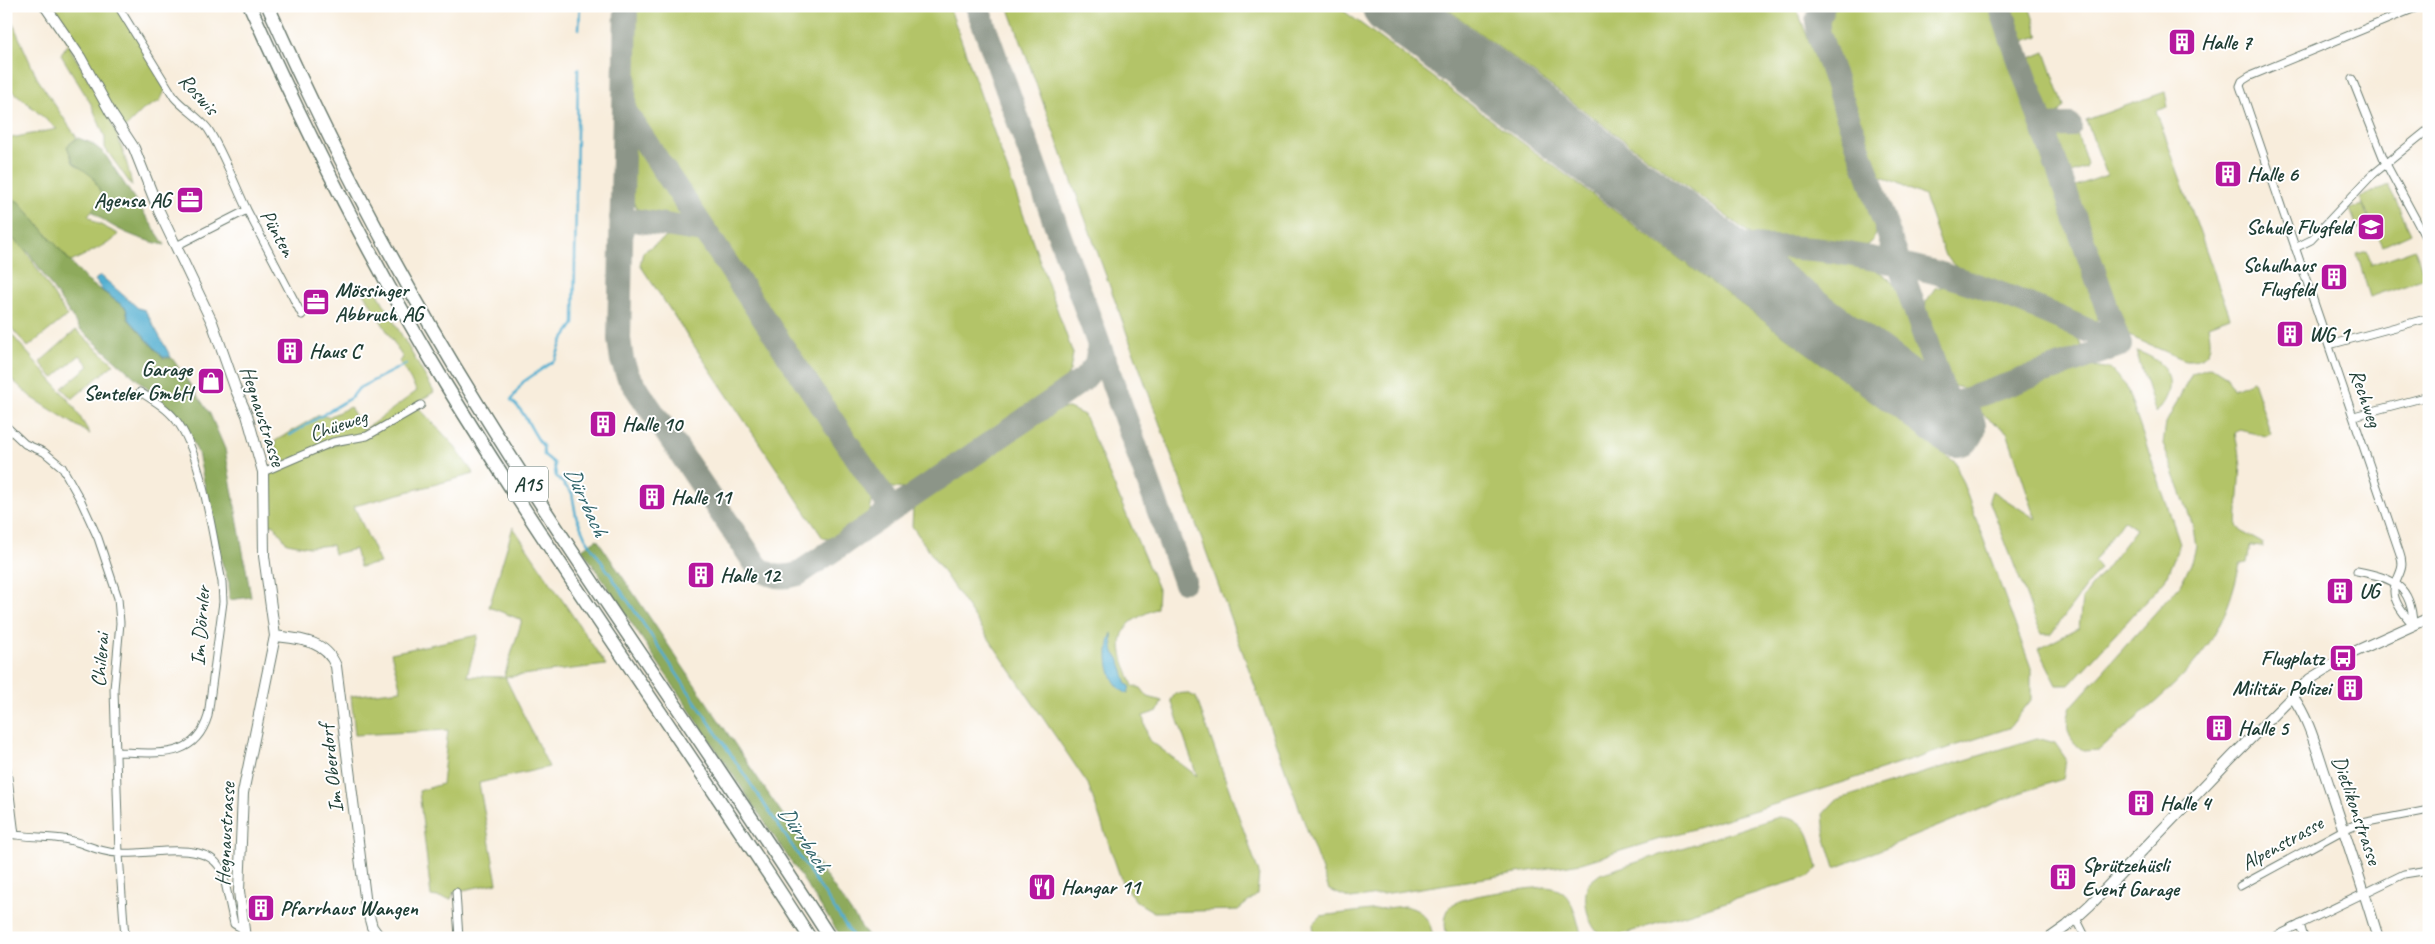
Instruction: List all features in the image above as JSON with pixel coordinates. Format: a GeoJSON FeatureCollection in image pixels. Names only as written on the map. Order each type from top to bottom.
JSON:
{"type":"FeatureCollection","features":[{"type":"Feature","properties":{"kind":"highway","name":"A15"},"geometry":{"type":"LineString","coordinates":[[250,6],[311,138],[347,208],[445,383],[552,551],[810,938]]}},
{"type":"Feature","properties":{"kind":"highway","name":"A15"},"geometry":{"type":"LineString","coordinates":[[268,6],[320,120],[369,216],[475,401],[567,544],[830,938]]}},
{"type":"Feature","properties":{"kind":"street","name":"Hegnaustrasse"},"geometry":{"type":"LineString","coordinates":[[46,6],[80,57],[111,113],[134,148],[159,212],[212,322],[247,415],[263,472],[264,556],[275,636],[243,793],[240,891],[244,933]]}},
{"type":"Feature","properties":{"kind":"street","name":"Roswis"},"geometry":{"type":"LineString","coordinates":[[118,6],[174,97],[180,104],[196,115],[208,130],[247,210]]}},
{"type":"Feature","properties":{"kind":"street"},"geometry":{"type":"LineString","coordinates":[[2405,12],[2412,6]]}},
{"type":"Feature","properties":{"kind":"street"},"geometry":{"type":"LineString","coordinates":[[2405,12],[2420,6]]}},
{"type":"Feature","properties":{"kind":"street","name":"Rechweg"},"geometry":{"type":"LineString","coordinates":[[2405,12],[2250,76],[2242,81],[2241,91],[2402,558],[2402,572],[2395,584],[2394,594],[2401,610],[2412,625]]}},
{"type":"Feature","properties":{"kind":"street"},"geometry":{"type":"LineString","coordinates":[[2352,79],[2386,162],[2429,244]]}},
{"type":"Feature","properties":{"kind":"street"},"geometry":{"type":"LineString","coordinates":[[2295,248],[2311,240],[2386,162],[2429,128]]}},
{"type":"Feature","properties":{"kind":"street","name":"Pünten"},"geometry":{"type":"LineString","coordinates":[[176,246],[247,210],[302,315]]}},
{"type":"Feature","properties":{"kind":"street"},"geometry":{"type":"LineString","coordinates":[[2329,345],[2429,318]]}},
{"type":"Feature","properties":{"kind":"street","name":"Im Dörnler"},"geometry":{"type":"LineString","coordinates":[[116,752],[183,749],[196,741],[204,731],[208,716],[223,602],[222,582],[194,452],[176,420],[163,407],[140,392]]}},
{"type":"Feature","properties":{"kind":"street"},"geometry":{"type":"LineString","coordinates":[[2354,416],[2429,396]]}},
{"type":"Feature","properties":{"kind":"street","name":"Chüeweg"},"geometry":{"type":"LineString","coordinates":[[263,472],[333,442],[367,436],[421,405]]}},
{"type":"Feature","properties":{"kind":"street","name":"Chilerai"},"geometry":{"type":"LineString","coordinates":[[6,426],[25,444],[44,452],[62,467],[81,501],[110,570],[118,598],[120,617],[114,688],[119,854],[126,938]]}},
{"type":"Feature","properties":{"kind":"street"},"geometry":{"type":"LineString","coordinates":[[2357,571],[2375,574],[2404,588],[2412,606],[2412,625]]}},
{"type":"Feature","properties":{"kind":"street"},"geometry":{"type":"LineString","coordinates":[[2050,938],[2076,918],[2310,679],[2330,665],[2374,641],[2429,618]]}},
{"type":"Feature","properties":{"kind":"street","name":"Im Oberdorf"},"geometry":{"type":"LineString","coordinates":[[275,636],[307,640],[328,652],[336,666],[367,910],[372,927],[380,938]]}},
{"type":"Feature","properties":{"kind":"street","name":"Dietlikonstrasse"},"geometry":{"type":"LineString","coordinates":[[2292,696],[2300,708],[2314,743],[2366,893],[2378,938]]}},
{"type":"Feature","properties":{"kind":"street"},"geometry":{"type":"LineString","coordinates":[[6,762],[15,835]]}},
{"type":"Feature","properties":{"kind":"street","name":"Alpenstrasse"},"geometry":{"type":"LineString","coordinates":[[2240,886],[2344,829],[2357,824],[2429,810]]}},
{"type":"Feature","properties":{"kind":"street"},"geometry":{"type":"LineString","coordinates":[[6,833],[65,839],[98,852],[119,854],[195,852],[214,859],[223,873],[234,924],[244,933]]}},
{"type":"Feature","properties":{"kind":"street"},"geometry":{"type":"LineString","coordinates":[[2272,938],[2404,874],[2429,870]]}},
{"type":"Feature","properties":{"kind":"street"},"geometry":{"type":"LineString","coordinates":[[456,892],[459,938]]}},
{"type":"Feature","properties":{"kind":"street"},"geometry":{"type":"LineString","coordinates":[[2076,918],[2086,938]]}},
{"type":"Feature","properties":{"kind":"street"},"geometry":{"type":"LineString","coordinates":[[2300,924],[2304,938]]}},
{"type":"Feature","properties":{"kind":"green space"},"geometry":{"type":"Polygon","coordinates":[[[46,6],[118,6],[167,86],[160,101],[144,109],[122,131],[46,6]]]}},
{"type":"Feature","properties":{"kind":"green space"},"geometry":{"type":"Polygon","coordinates":[[[633,6],[949,6],[1073,354],[1070,371],[1062,385],[910,489],[893,488],[882,481],[660,153],[633,103],[631,66],[633,6]]]}},
{"type":"Feature","properties":{"kind":"green space"},"geometry":{"type":"Polygon","coordinates":[[[1008,6],[1337,6],[1955,462],[2031,668],[2031,700],[2009,728],[1782,802],[1581,863],[1351,899],[1329,890],[1008,6]]]}},
{"type":"Feature","properties":{"kind":"green space"},"geometry":{"type":"Polygon","coordinates":[[[1443,6],[1796,6],[1877,225],[1875,237],[1870,243],[1860,248],[1753,236],[1443,6]]]}},
{"type":"Feature","properties":{"kind":"green space"},"geometry":{"type":"Polygon","coordinates":[[[1837,6],[1993,6],[2100,310],[2097,321],[2083,324],[2036,302],[1964,273],[1945,256],[1924,196],[1880,176],[1827,36],[1831,12],[1837,6]]]}},
{"type":"Feature","properties":{"kind":"green space"},"geometry":{"type":"Polygon","coordinates":[[[2008,6],[2029,6],[2039,36],[2020,42],[2008,6]]]}},
{"type":"Feature","properties":{"kind":"green space"},"geometry":{"type":"Polygon","coordinates":[[[6,8],[37,78],[77,138],[67,146],[73,163],[93,176],[103,198],[88,215],[95,222],[118,234],[112,241],[71,262],[19,202],[6,196],[6,139],[57,129],[6,85],[6,8]]]}},
{"type":"Feature","properties":{"kind":"green space"},"geometry":{"type":"Polygon","coordinates":[[[67,44],[115,130],[128,167],[132,186],[105,148],[105,137],[91,104],[61,55],[67,44]]]}},
{"type":"Feature","properties":{"kind":"green space"},"geometry":{"type":"Polygon","coordinates":[[[2045,52],[2064,106],[2058,115],[2053,116],[2045,110],[2028,59],[2045,52]]]}},
{"type":"Feature","properties":{"kind":"green space"},"geometry":{"type":"Polygon","coordinates":[[[2165,92],[2168,107],[2156,111],[2230,317],[2208,325],[2210,346],[2208,351],[2206,355],[2194,360],[2185,360],[2127,335],[2073,187],[2107,175],[2086,120],[2165,92]]]}},
{"type":"Feature","properties":{"kind":"green space"},"geometry":{"type":"Polygon","coordinates":[[[2070,125],[2071,128],[2075,127],[2087,164],[2085,168],[2071,173],[2070,171],[2067,172],[2057,143],[2063,129],[2070,125]]]}},
{"type":"Feature","properties":{"kind":"green space"},"geometry":{"type":"Polygon","coordinates":[[[630,133],[687,221],[648,216],[637,209],[630,190],[630,133]]]}},
{"type":"Feature","properties":{"kind":"green space"},"geometry":{"type":"Polygon","coordinates":[[[78,138],[91,143],[104,153],[165,245],[126,233],[92,211],[103,198],[93,177],[74,163],[67,146],[78,138]]]}},
{"type":"Feature","properties":{"kind":"green space"},"geometry":{"type":"Polygon","coordinates":[[[2388,185],[2411,233],[2383,246],[2360,198],[2388,185]]]}},
{"type":"Feature","properties":{"kind":"green space"},"geometry":{"type":"Polygon","coordinates":[[[6,196],[19,202],[86,280],[126,308],[128,319],[163,358],[172,358],[210,414],[225,449],[251,597],[229,600],[229,583],[219,554],[198,453],[187,429],[166,405],[80,329],[29,253],[11,237],[6,236],[6,196]]]}},
{"type":"Feature","properties":{"kind":"green space"},"geometry":{"type":"Polygon","coordinates":[[[2363,205],[2370,226],[2358,230],[2350,209],[2363,205]]]}},
{"type":"Feature","properties":{"kind":"green space"},"geometry":{"type":"Polygon","coordinates":[[[670,235],[686,236],[705,245],[867,482],[873,498],[869,516],[835,540],[823,538],[640,265],[643,252],[670,235]]]}},
{"type":"Feature","properties":{"kind":"green space"},"geometry":{"type":"Polygon","coordinates":[[[6,237],[11,237],[26,251],[67,316],[28,347],[6,322],[6,237]]]}},
{"type":"Feature","properties":{"kind":"green space"},"geometry":{"type":"Polygon","coordinates":[[[2415,249],[2425,278],[2370,297],[2357,254],[2367,251],[2370,265],[2415,249]]]}},
{"type":"Feature","properties":{"kind":"green space"},"geometry":{"type":"Polygon","coordinates":[[[1783,258],[1821,260],[1872,267],[1888,278],[1900,292],[1926,364],[1924,370],[1781,267],[1783,258]]]}},
{"type":"Feature","properties":{"kind":"green space"},"geometry":{"type":"Polygon","coordinates":[[[373,285],[434,392],[415,404],[452,443],[474,474],[354,506],[380,563],[360,567],[355,549],[334,554],[332,545],[309,547],[287,543],[273,524],[265,526],[268,471],[366,433],[278,464],[275,441],[319,415],[328,417],[350,407],[364,430],[417,391],[399,361],[403,358],[363,291],[373,285]]]}},
{"type":"Feature","properties":{"kind":"green space"},"geometry":{"type":"Polygon","coordinates":[[[1951,285],[2006,302],[2075,334],[2082,345],[2077,353],[1972,390],[1953,386],[1942,372],[1924,315],[1926,302],[1935,288],[1951,285]]]}},
{"type":"Feature","properties":{"kind":"green space"},"geometry":{"type":"Polygon","coordinates":[[[6,328],[73,405],[90,434],[31,397],[6,374],[6,328]]]}},
{"type":"Feature","properties":{"kind":"green space"},"geometry":{"type":"Polygon","coordinates":[[[76,330],[114,364],[72,399],[62,388],[89,366],[80,355],[53,378],[40,362],[76,330]]]}},
{"type":"Feature","properties":{"kind":"green space"},"geometry":{"type":"Polygon","coordinates":[[[2136,351],[2157,361],[2168,375],[2168,393],[2164,403],[2156,413],[2136,351]]]}},
{"type":"Feature","properties":{"kind":"green space"},"geometry":{"type":"Polygon","coordinates":[[[2088,365],[2110,369],[2126,386],[2180,543],[2165,580],[2069,685],[2057,685],[2039,649],[2079,628],[2082,599],[2136,529],[2123,520],[2094,561],[2100,568],[2051,634],[2041,634],[1989,500],[1992,491],[2036,519],[2007,432],[1980,412],[1978,404],[2088,365]]]}},
{"type":"Feature","properties":{"kind":"green space"},"geometry":{"type":"Polygon","coordinates":[[[2211,367],[2227,377],[2233,389],[2253,381],[2271,434],[2266,436],[2239,430],[2235,433],[2241,465],[2237,526],[2242,532],[2262,543],[2263,547],[2250,546],[2247,563],[2240,564],[2230,601],[2221,622],[2210,641],[2183,676],[2099,750],[2084,751],[2074,742],[2068,732],[2071,707],[2180,585],[2192,562],[2196,547],[2193,526],[2163,444],[2166,423],[2192,373],[2211,367]]]}},
{"type":"Feature","properties":{"kind":"green space"},"geometry":{"type":"Polygon","coordinates":[[[1069,408],[1084,415],[1158,589],[1157,608],[1130,623],[1125,630],[1121,646],[1124,662],[1133,686],[1141,688],[1148,697],[1162,701],[1158,711],[1143,716],[1148,739],[1197,776],[1171,700],[1175,694],[1186,693],[1196,697],[1259,873],[1257,895],[1238,910],[1154,912],[1137,902],[1123,885],[1088,784],[912,526],[913,509],[927,493],[1050,409],[1069,408]]]}},
{"type":"Feature","properties":{"kind":"green space"},"geometry":{"type":"Polygon","coordinates":[[[513,527],[606,665],[505,677],[549,767],[479,783],[497,883],[454,892],[451,899],[431,896],[419,791],[442,784],[448,730],[355,735],[351,696],[401,690],[391,653],[478,635],[467,676],[504,677],[522,620],[489,607],[513,527]]]}},
{"type":"Feature","properties":{"kind":"green space"},"geometry":{"type":"Polygon","coordinates":[[[597,539],[765,789],[869,938],[842,938],[582,549],[597,539]]]}},
{"type":"Feature","properties":{"kind":"green space"},"geometry":{"type":"Polygon","coordinates":[[[2037,738],[2055,743],[2066,759],[2063,779],[2028,790],[1835,868],[1825,836],[1823,814],[1836,800],[2037,738]]]}},
{"type":"Feature","properties":{"kind":"green space"},"geometry":{"type":"Polygon","coordinates":[[[1779,817],[1798,822],[1807,833],[1818,868],[1810,876],[1610,938],[1597,932],[1592,925],[1587,908],[1586,892],[1589,883],[1600,874],[1779,817]]]}},
{"type":"Feature","properties":{"kind":"green space"},"geometry":{"type":"Polygon","coordinates":[[[1545,887],[1562,892],[1568,898],[1575,912],[1582,938],[1447,938],[1445,918],[1450,907],[1456,902],[1479,895],[1545,887]]]}},
{"type":"Feature","properties":{"kind":"green space"},"geometry":{"type":"Polygon","coordinates":[[[1404,906],[1416,910],[1424,916],[1428,921],[1433,938],[1314,938],[1313,923],[1320,916],[1404,906]]]}},
{"type":"Feature","properties":{"kind":"water"},"geometry":{"type":"Polygon","coordinates":[[[100,275],[138,308],[145,310],[171,357],[163,357],[129,319],[126,308],[103,291],[95,280],[100,275]]]}},
{"type":"Feature","properties":{"kind":"water"},"geometry":{"type":"Polygon","coordinates":[[[1112,633],[1116,656],[1119,658],[1127,684],[1130,686],[1128,694],[1121,690],[1116,683],[1109,667],[1108,649],[1112,633]]]}},
{"type":"Feature","properties":{"kind":"waterway","name":"Dürrbach"},"geometry":{"type":"LineString","coordinates":[[579,29],[580,6]]}},
{"type":"Feature","properties":{"kind":"waterway","name":"Dürrbach"},"geometry":{"type":"LineString","coordinates":[[578,69],[574,324],[562,341],[555,360],[523,382],[511,400],[525,416],[543,446],[544,455],[554,463],[556,476],[572,493],[576,516],[585,537],[854,938]]}},
{"type":"Feature","properties":{"kind":"waterway"},"geometry":{"type":"LineString","coordinates":[[290,435],[352,397],[359,388],[406,364]]}},
{"type":"Feature","properties":{"kind":"taxiway"},"geometry":{"type":"LineString","coordinates":[[626,6],[624,110],[892,510]]}},
{"type":"Feature","properties":{"kind":"taxiway"},"geometry":{"type":"LineString","coordinates":[[977,6],[1184,581]]}},
{"type":"Feature","properties":{"kind":"taxiway"},"geometry":{"type":"LineString","coordinates":[[1823,6],[1817,21],[1819,34],[1956,427]]}},
{"type":"Feature","properties":{"kind":"taxiway"},"geometry":{"type":"LineString","coordinates":[[2000,6],[2120,345]]}},
{"type":"Feature","properties":{"kind":"taxiway"},"geometry":{"type":"LineString","coordinates":[[624,110],[619,339],[622,360],[628,376],[757,566],[766,573],[781,577],[798,574],[1083,380],[1096,365],[1099,345]]}},
{"type":"Feature","properties":{"kind":"taxiway"},"geometry":{"type":"LineString","coordinates":[[2043,126],[2070,125]]}},
{"type":"Feature","properties":{"kind":"taxiway"},"geometry":{"type":"LineString","coordinates":[[621,218],[703,231]]}},
{"type":"Feature","properties":{"kind":"taxiway"},"geometry":{"type":"LineString","coordinates":[[1697,233],[1726,243],[1833,251],[1924,269],[2010,297],[2120,345]]}},
{"type":"Feature","properties":{"kind":"taxiway"},"geometry":{"type":"LineString","coordinates":[[1948,406],[2120,345]]}},
{"type":"Feature","properties":{"kind":"runway"},"geometry":{"type":"LineString","coordinates":[[1392,6],[1956,427]]}},
{"type":"Feature","properties":{"kind":"place","name":"Halle 7"},"geometry":{"type":"Point","coordinates":[2182,42]}},
{"type":"Feature","properties":{"kind":"place","name":"Halle 6"},"geometry":{"type":"Point","coordinates":[2228,174]}},
{"type":"Feature","properties":{"kind":"place","name":"Agensa AG"},"geometry":{"type":"Point","coordinates":[190,200]}},
{"type":"Feature","properties":{"kind":"place","name":"Schule Flugfeld"},"geometry":{"type":"Point","coordinates":[2371,227]}},
{"type":"Feature","properties":{"kind":"place","name":"Schulhaus Flugfeld"},"geometry":{"type":"Point","coordinates":[2334,277]}},
{"type":"Feature","properties":{"kind":"place","name":"Mössinger Abbruch AG"},"geometry":{"type":"Point","coordinates":[316,302]}},
{"type":"Feature","properties":{"kind":"place","name":"WG 1"},"geometry":{"type":"Point","coordinates":[2290,334]}},
{"type":"Feature","properties":{"kind":"place","name":"Haus C"},"geometry":{"type":"Point","coordinates":[290,351]}},
{"type":"Feature","properties":{"kind":"place","name":"Garage Senteler GmbH"},"geometry":{"type":"Point","coordinates":[211,381]}},
{"type":"Feature","properties":{"kind":"place","name":"Halle 10"},"geometry":{"type":"Point","coordinates":[603,424]}},
{"type":"Feature","properties":{"kind":"place","name":"Halle 11"},"geometry":{"type":"Point","coordinates":[652,497]}},
{"type":"Feature","properties":{"kind":"place","name":"Halle 12"},"geometry":{"type":"Point","coordinates":[701,575]}},
{"type":"Feature","properties":{"kind":"place","name":"UG"},"geometry":{"type":"Point","coordinates":[2340,591]}},
{"type":"Feature","properties":{"kind":"place","name":"Flugplatz"},"geometry":{"type":"Point","coordinates":[2343,658]}},
{"type":"Feature","properties":{"kind":"place","name":"Militär Polizei"},"geometry":{"type":"Point","coordinates":[2350,688]}},
{"type":"Feature","properties":{"kind":"place","name":"Halle 5"},"geometry":{"type":"Point","coordinates":[2219,728]}},
{"type":"Feature","properties":{"kind":"place","name":"Halle 4"},"geometry":{"type":"Point","coordinates":[2141,803]}},
{"type":"Feature","properties":{"kind":"place","name":"Sprützehüsli Event Garage"},"geometry":{"type":"Point","coordinates":[2063,877]}},
{"type":"Feature","properties":{"kind":"place","name":"Hangar 11"},"geometry":{"type":"Point","coordinates":[1042,887]}},
{"type":"Feature","properties":{"kind":"place","name":"Pfarrhaus Wangen"},"geometry":{"type":"Point","coordinates":[261,908]}}]}
